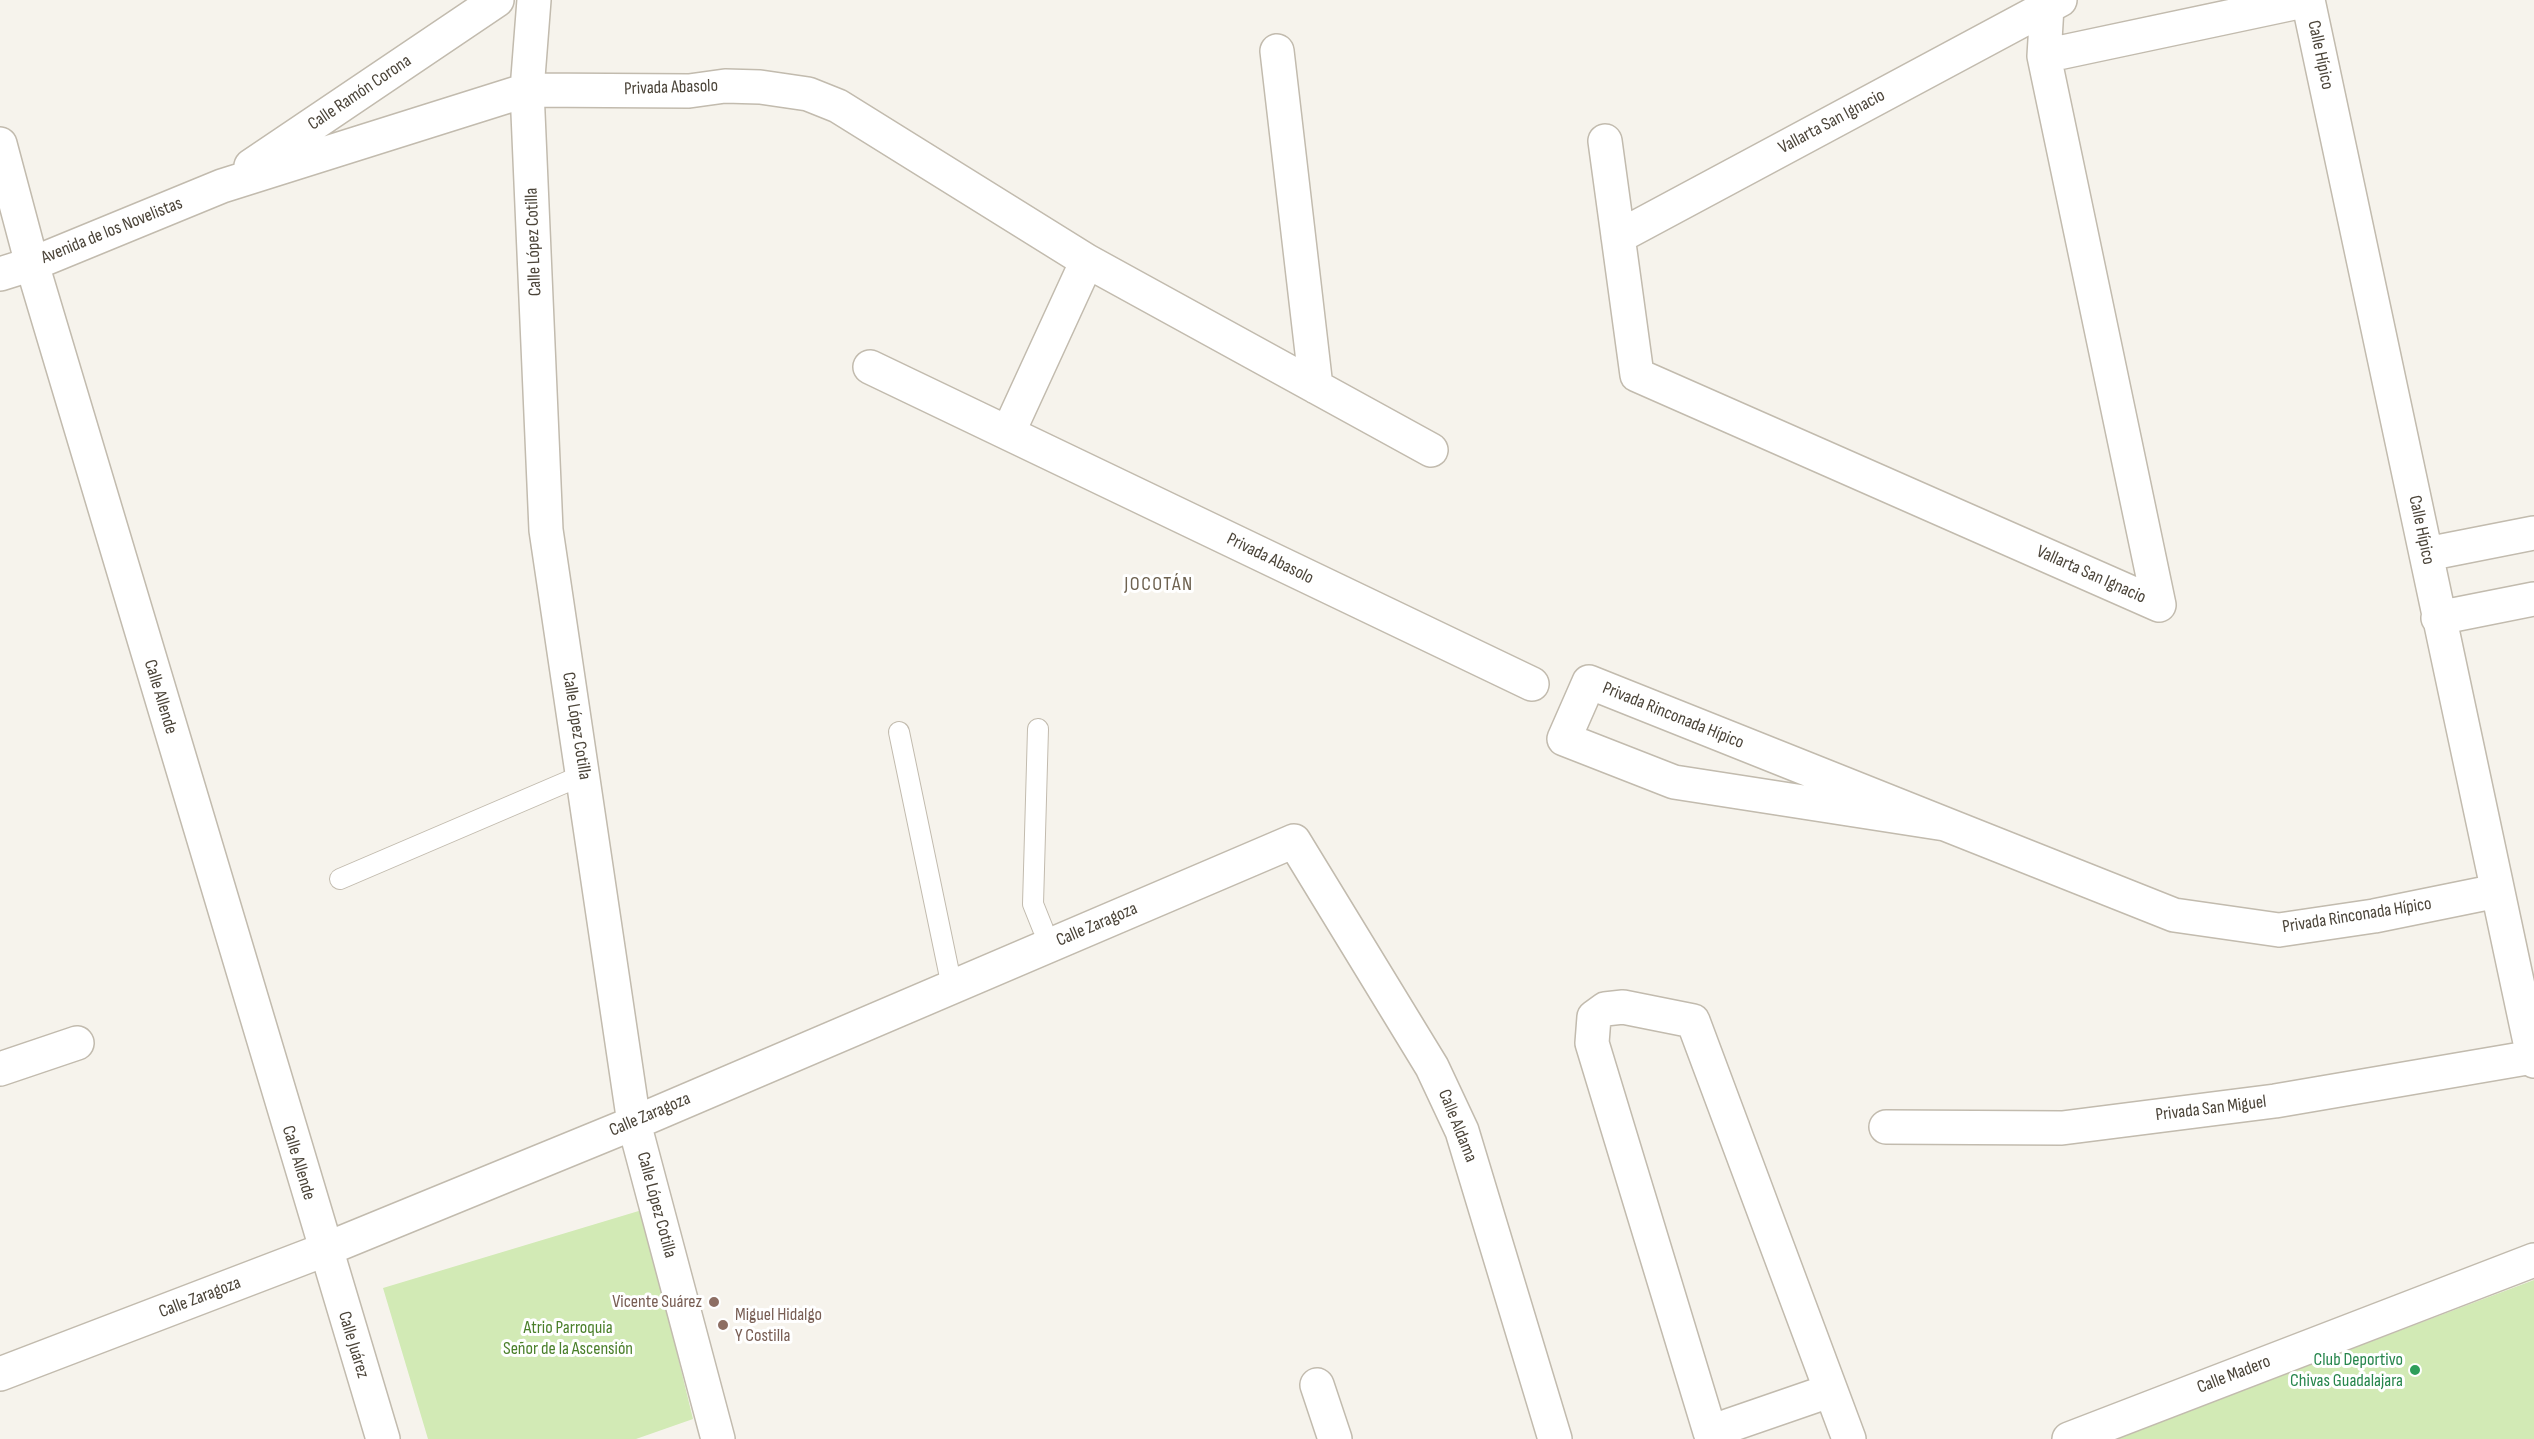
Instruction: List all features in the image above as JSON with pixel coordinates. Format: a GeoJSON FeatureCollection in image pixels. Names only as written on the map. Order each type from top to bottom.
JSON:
{"type":"FeatureCollection","features":[{"type":"Feature","properties":{"kind":"street","name":"Calle Ramón Corona"},"geometry":{"type":"LineString","coordinates":[[222,186],[497,0]]}},
{"type":"Feature","properties":{"kind":"street","name":"Calle López Cotilla"},"geometry":{"type":"LineString","coordinates":[[534,0],[527,90],[546,530],[634,1122],[718,1439]]}},
{"type":"Feature","properties":{"kind":"street"},"geometry":{"type":"LineString","coordinates":[[2044,56],[2308,0]]}},
{"type":"Feature","properties":{"kind":"street","name":"Calle Hípico"},"geometry":{"type":"LineString","coordinates":[[2308,0],[2427,554],[2438,618],[2534,1059]]}},
{"type":"Feature","properties":{"kind":"street","name":"Vallarta San Ignacio"},"geometry":{"type":"LineString","coordinates":[[1605,141],[1637,375],[2159,605],[2044,56],[2050,2]]}},
{"type":"Feature","properties":{"kind":"street","name":"Vallarta San Ignacio"},"geometry":{"type":"LineString","coordinates":[[1618,237],[2050,2]]}},
{"type":"Feature","properties":{"kind":"street"},"geometry":{"type":"LineString","coordinates":[[1277,51],[1316,387]]}},
{"type":"Feature","properties":{"kind":"street","name":"Privada Abasolo"},"geometry":{"type":"LineString","coordinates":[[222,186],[527,90],[689,90],[725,86],[760,87],[808,94],[838,106],[1087,261],[1431,450]]}},
{"type":"Feature","properties":{"kind":"street","name":"Calle Allende"},"geometry":{"type":"LineString","coordinates":[[0,144],[32,264],[324,1250]]}},
{"type":"Feature","properties":{"kind":"street","name":"Avenida de los Novelistas"},"geometry":{"type":"LineString","coordinates":[[0,274],[32,264],[222,186]]}},
{"type":"Feature","properties":{"kind":"street"},"geometry":{"type":"LineString","coordinates":[[1008,433],[1087,261]]}},
{"type":"Feature","properties":{"kind":"street","name":"Privada Abasolo"},"geometry":{"type":"LineString","coordinates":[[870,367],[1532,684]]}},
{"type":"Feature","properties":{"kind":"street"},"geometry":{"type":"LineString","coordinates":[[2427,554],[2534,533]]}},
{"type":"Feature","properties":{"kind":"street"},"geometry":{"type":"LineString","coordinates":[[2438,618],[2534,599]]}},
{"type":"Feature","properties":{"kind":"street","name":"Privada Rinconada Hípico"},"geometry":{"type":"LineString","coordinates":[[1945,824],[1674,782],[1564,739],[1589,682],[2174,915],[2279,930],[2373,916],[2498,891]]}},
{"type":"Feature","properties":{"kind":"street","name":"Calle Zaragoza"},"geometry":{"type":"LineString","coordinates":[[0,1374],[324,1250],[952,987],[1046,938],[1294,841]]}},
{"type":"Feature","properties":{"kind":"street","name":"Calle Aldama"},"geometry":{"type":"LineString","coordinates":[[1294,841],[1432,1067],[1462,1131],[1555,1439]]}},
{"type":"Feature","properties":{"kind":"street"},"geometry":{"type":"LineString","coordinates":[[1829,1391],[1710,1432],[1592,1044],[1594,1017],[1605,1009],[1623,1007],[1693,1021],[1829,1391],[1849,1439]]}},
{"type":"Feature","properties":{"kind":"street"},"geometry":{"type":"LineString","coordinates":[[0,1069],[77,1043]]}},
{"type":"Feature","properties":{"kind":"street","name":"Privada San Miguel"},"geometry":{"type":"LineString","coordinates":[[1886,1128],[2062,1128],[2275,1101],[2534,1059]]}},
{"type":"Feature","properties":{"kind":"street","name":"Calle Juárez"},"geometry":{"type":"LineString","coordinates":[[324,1250],[383,1439]]}},
{"type":"Feature","properties":{"kind":"street","name":"Calle Madero"},"geometry":{"type":"LineString","coordinates":[[2069,1439],[2534,1260]]}},
{"type":"Feature","properties":{"kind":"street"},"geometry":{"type":"LineString","coordinates":[[1317,1385],[1335,1439]]}},
{"type":"Feature","properties":{"kind":"lane"},"geometry":{"type":"LineString","coordinates":[[1038,729],[1033,904],[1046,938]]}},
{"type":"Feature","properties":{"kind":"lane"},"geometry":{"type":"LineString","coordinates":[[899,732],[952,987]]}},
{"type":"Feature","properties":{"kind":"lane"},"geometry":{"type":"LineString","coordinates":[[340,879],[583,775]]}},
{"type":"Feature","properties":{"kind":"green space","name":"Atrio Parroquia Señor de la Ascensión"},"geometry":{"type":"Polygon","coordinates":[[[642,1210],[693,1419],[636,1439],[428,1439],[383,1288],[642,1210]]]}},
{"type":"Feature","properties":{"kind":"green space","name":"Club Deportivo Chivas Guadalajara"},"geometry":{"type":"Polygon","coordinates":[[[2534,1280],[2534,1439],[2113,1439],[2478,1301],[2534,1280]]]}},
{"type":"Feature","properties":{"kind":"place","name":"Vicente Suárez"},"geometry":{"type":"Point","coordinates":[714,1302]}},
{"type":"Feature","properties":{"kind":"place","name":"Miguel Hidalgo Y Costilla"},"geometry":{"type":"Point","coordinates":[723,1325]}},
{"type":"Feature","properties":{"kind":"place","name":"Club Deportivo Chivas Guadalajara"},"geometry":{"type":"Point","coordinates":[2415,1370]}},
{"type":"Feature","properties":{"kind":"district","name":"JOCOTÁN"},"geometry":{"type":"Point","coordinates":[1159,585]}}]}
